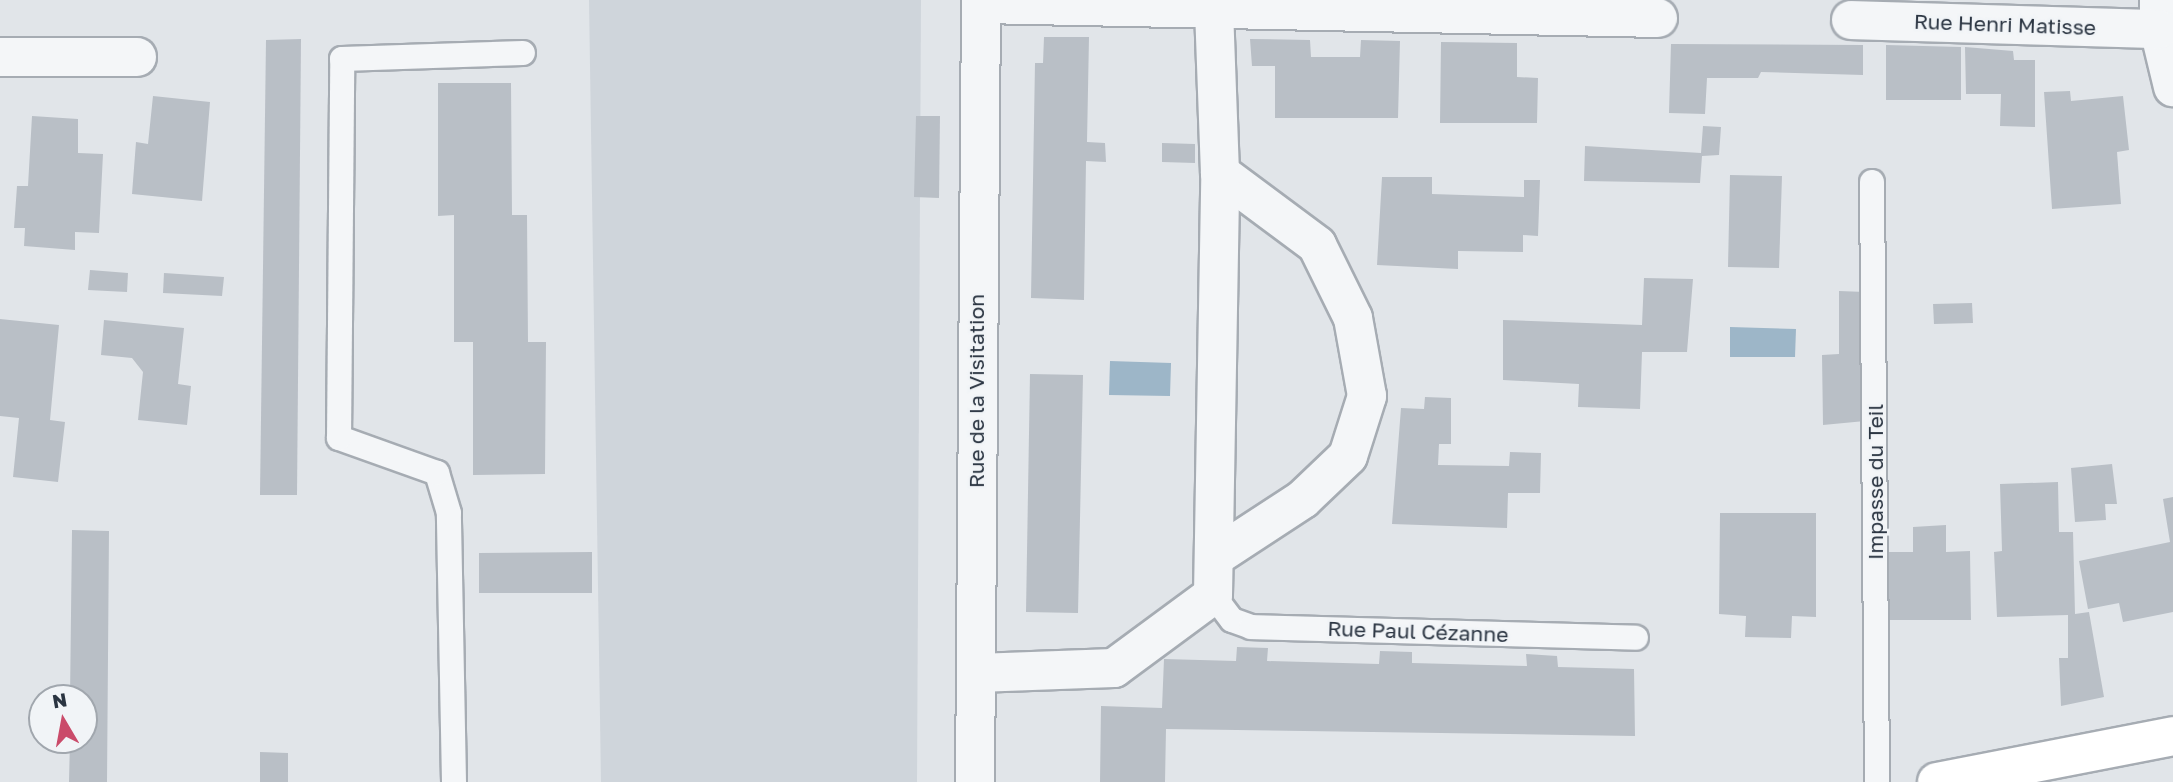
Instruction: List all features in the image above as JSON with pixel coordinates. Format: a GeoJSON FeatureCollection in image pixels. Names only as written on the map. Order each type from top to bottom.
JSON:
{"type":"FeatureCollection","features":[{"type":"Feature","properties":{"kind":"main road"},"geometry":{"type":"LineString","coordinates":[[1937,782],[2173,736]]}},
{"type":"Feature","properties":{"kind":"street"},"geometry":{"type":"LineString","coordinates":[[981,2],[1658,18]]}},
{"type":"Feature","properties":{"kind":"street","name":"Rue de la Visitation"},"geometry":{"type":"LineString","coordinates":[[975,782],[976,248],[981,2]]}},
{"type":"Feature","properties":{"kind":"street"},"geometry":{"type":"LineString","coordinates":[[977,673],[1114,668],[1213,595],[1216,556],[1220,173],[1214,6]]}},
{"type":"Feature","properties":{"kind":"street"},"geometry":{"type":"LineString","coordinates":[[2159,15],[2173,87]]}},
{"type":"Feature","properties":{"kind":"street","name":"Rue Henri Matisse"},"geometry":{"type":"LineString","coordinates":[[1851,20],[2159,15]]}},
{"type":"Feature","properties":{"kind":"street"},"geometry":{"type":"LineString","coordinates":[[0,57],[137,57]]}},
{"type":"Feature","properties":{"kind":"street"},"geometry":{"type":"LineString","coordinates":[[1216,556],[1303,499],[1348,456],[1367,396],[1353,318],[1317,245],[1220,173]]}},
{"type":"Feature","properties":{"kind":"lane"},"geometry":{"type":"LineString","coordinates":[[454,782],[449,513],[437,473],[340,438],[342,59],[523,53]]}},
{"type":"Feature","properties":{"kind":"lane","name":"Impasse du Teil"},"geometry":{"type":"LineString","coordinates":[[1872,182],[1877,782]]}},
{"type":"Feature","properties":{"kind":"lane","name":"Rue Paul Cézanne"},"geometry":{"type":"LineString","coordinates":[[1213,595],[1232,620],[1251,627],[1636,638]]}},
{"type":"Feature","properties":{"kind":"shaded area"},"geometry":{"type":"Polygon","coordinates":[[[589,0],[921,0],[917,782],[601,782],[589,0]]]}},
{"type":"Feature","properties":{"kind":"water"},"geometry":{"type":"Polygon","coordinates":[[[1730,327],[1796,329],[1795,357],[1730,357],[1730,327]]]}},
{"type":"Feature","properties":{"kind":"water"},"geometry":{"type":"Polygon","coordinates":[[[1110,361],[1171,363],[1170,396],[1109,395],[1110,361]]]}},
{"type":"Feature","properties":{"kind":"building"},"geometry":{"type":"Polygon","coordinates":[[[1044,37],[1089,37],[1087,142],[1105,143],[1106,162],[1086,161],[1084,300],[1031,298],[1035,63],[1043,63],[1044,37]]]}},
{"type":"Feature","properties":{"kind":"building"},"geometry":{"type":"Polygon","coordinates":[[[301,39],[297,495],[260,495],[266,40],[301,39]]]}},
{"type":"Feature","properties":{"kind":"building"},"geometry":{"type":"Polygon","coordinates":[[[1250,39],[1310,40],[1311,57],[1360,57],[1361,40],[1400,41],[1398,118],[1275,118],[1275,66],[1252,66],[1250,39]]]}},
{"type":"Feature","properties":{"kind":"building"},"geometry":{"type":"Polygon","coordinates":[[[1441,42],[1517,43],[1517,77],[1538,78],[1537,123],[1440,123],[1441,42]]]}},
{"type":"Feature","properties":{"kind":"building"},"geometry":{"type":"Polygon","coordinates":[[[1671,44],[1863,45],[1863,75],[1761,72],[1758,78],[1707,78],[1705,114],[1669,113],[1671,44]]]}},
{"type":"Feature","properties":{"kind":"building"},"geometry":{"type":"Polygon","coordinates":[[[1886,45],[1961,47],[1961,100],[1886,100],[1886,45]]]}},
{"type":"Feature","properties":{"kind":"building"},"geometry":{"type":"Polygon","coordinates":[[[1965,47],[2013,51],[2014,60],[2035,60],[2035,127],[2000,126],[2001,94],[1966,94],[1965,47]]]}},
{"type":"Feature","properties":{"kind":"building"},"geometry":{"type":"Polygon","coordinates":[[[438,83],[511,83],[512,215],[527,215],[528,342],[546,342],[545,474],[473,475],[473,342],[454,342],[454,215],[438,216],[438,83]]]}},
{"type":"Feature","properties":{"kind":"building"},"geometry":{"type":"Polygon","coordinates":[[[2070,91],[2071,101],[2123,96],[2129,150],[2117,152],[2121,204],[2052,209],[2044,92],[2070,91]]]}},
{"type":"Feature","properties":{"kind":"building"},"geometry":{"type":"Polygon","coordinates":[[[153,96],[210,102],[202,201],[132,194],[136,142],[148,144],[153,96]]]}},
{"type":"Feature","properties":{"kind":"building"},"geometry":{"type":"Polygon","coordinates":[[[32,116],[78,119],[78,153],[103,154],[99,233],[75,232],[75,250],[24,246],[25,228],[14,228],[17,186],[28,186],[32,116]]]}},
{"type":"Feature","properties":{"kind":"building"},"geometry":{"type":"Polygon","coordinates":[[[916,116],[940,116],[939,198],[914,197],[916,116]]]}},
{"type":"Feature","properties":{"kind":"building"},"geometry":{"type":"Polygon","coordinates":[[[1703,126],[1721,127],[1719,155],[1702,156],[1700,183],[1584,181],[1585,146],[1701,153],[1703,126]]]}},
{"type":"Feature","properties":{"kind":"building"},"geometry":{"type":"Polygon","coordinates":[[[1162,143],[1195,144],[1195,163],[1162,162],[1162,143]]]}},
{"type":"Feature","properties":{"kind":"building"},"geometry":{"type":"Polygon","coordinates":[[[1730,175],[1782,176],[1779,268],[1728,267],[1730,175]]]}},
{"type":"Feature","properties":{"kind":"building"},"geometry":{"type":"Polygon","coordinates":[[[1382,177],[1432,177],[1432,194],[1524,197],[1524,180],[1540,180],[1538,236],[1523,235],[1523,252],[1458,251],[1458,269],[1377,265],[1382,177]]]}},
{"type":"Feature","properties":{"kind":"building"},"geometry":{"type":"Polygon","coordinates":[[[90,270],[128,273],[127,292],[88,290],[90,270]]]}},
{"type":"Feature","properties":{"kind":"building"},"geometry":{"type":"Polygon","coordinates":[[[164,273],[224,277],[222,296],[163,293],[164,273]]]}},
{"type":"Feature","properties":{"kind":"building"},"geometry":{"type":"Polygon","coordinates":[[[1644,278],[1693,279],[1687,352],[1642,352],[1640,409],[1578,407],[1579,384],[1503,380],[1503,320],[1642,325],[1644,278]]]}},
{"type":"Feature","properties":{"kind":"building"},"geometry":{"type":"Polygon","coordinates":[[[1839,291],[1865,292],[1865,421],[1823,425],[1822,355],[1839,354],[1839,291]]]}},
{"type":"Feature","properties":{"kind":"building"},"geometry":{"type":"Polygon","coordinates":[[[1972,303],[1973,323],[1934,324],[1933,304],[1972,303]]]}},
{"type":"Feature","properties":{"kind":"building"},"geometry":{"type":"Polygon","coordinates":[[[0,319],[59,325],[50,420],[65,422],[58,482],[13,477],[19,418],[0,416],[0,319]]]}},
{"type":"Feature","properties":{"kind":"building"},"geometry":{"type":"Polygon","coordinates":[[[104,320],[184,328],[178,384],[191,386],[187,425],[138,420],[143,372],[132,358],[101,355],[104,320]]]}},
{"type":"Feature","properties":{"kind":"building"},"geometry":{"type":"Polygon","coordinates":[[[1030,374],[1083,375],[1078,613],[1026,612],[1030,374]]]}},
{"type":"Feature","properties":{"kind":"building"},"geometry":{"type":"Polygon","coordinates":[[[1425,397],[1451,398],[1451,444],[1439,444],[1438,465],[1509,466],[1510,452],[1541,453],[1540,493],[1508,493],[1507,528],[1392,524],[1401,408],[1424,409],[1425,397]]]}},
{"type":"Feature","properties":{"kind":"building"},"geometry":{"type":"Polygon","coordinates":[[[2112,464],[2117,504],[2105,504],[2106,520],[2075,522],[2071,468],[2112,464]]]}},
{"type":"Feature","properties":{"kind":"building"},"geometry":{"type":"Polygon","coordinates":[[[2058,482],[2059,532],[2073,532],[2075,614],[2089,612],[2104,697],[2061,706],[2059,658],[2068,658],[2068,615],[1997,617],[1994,552],[2002,551],[2000,484],[2058,482]]]}},
{"type":"Feature","properties":{"kind":"building"},"geometry":{"type":"Polygon","coordinates":[[[2173,497],[2173,612],[2123,622],[2119,603],[2088,609],[2079,561],[2170,542],[2163,499],[2173,497]]]}},
{"type":"Feature","properties":{"kind":"building"},"geometry":{"type":"Polygon","coordinates":[[[1720,513],[1816,513],[1816,617],[1792,616],[1791,638],[1745,637],[1746,616],[1719,614],[1720,513]]]}},
{"type":"Feature","properties":{"kind":"building"},"geometry":{"type":"Polygon","coordinates":[[[1946,525],[1946,552],[1970,551],[1971,620],[1887,620],[1887,552],[1913,552],[1913,527],[1946,525]]]}},
{"type":"Feature","properties":{"kind":"building"},"geometry":{"type":"Polygon","coordinates":[[[72,530],[109,531],[107,782],[69,782],[70,754],[98,754],[98,684],[70,684],[72,530]]]}},
{"type":"Feature","properties":{"kind":"building"},"geometry":{"type":"Polygon","coordinates":[[[592,552],[592,593],[479,593],[479,553],[592,552]]]}},
{"type":"Feature","properties":{"kind":"building"},"geometry":{"type":"Polygon","coordinates":[[[1237,647],[1268,648],[1267,661],[1379,664],[1380,651],[1412,652],[1412,663],[1527,666],[1526,654],[1557,656],[1558,667],[1634,669],[1635,736],[1166,729],[1165,782],[1100,782],[1101,706],[1162,708],[1164,659],[1236,661],[1237,647]]]}},
{"type":"Feature","properties":{"kind":"building"},"geometry":{"type":"Polygon","coordinates":[[[260,752],[288,753],[288,782],[260,782],[260,752]]]}}]}
